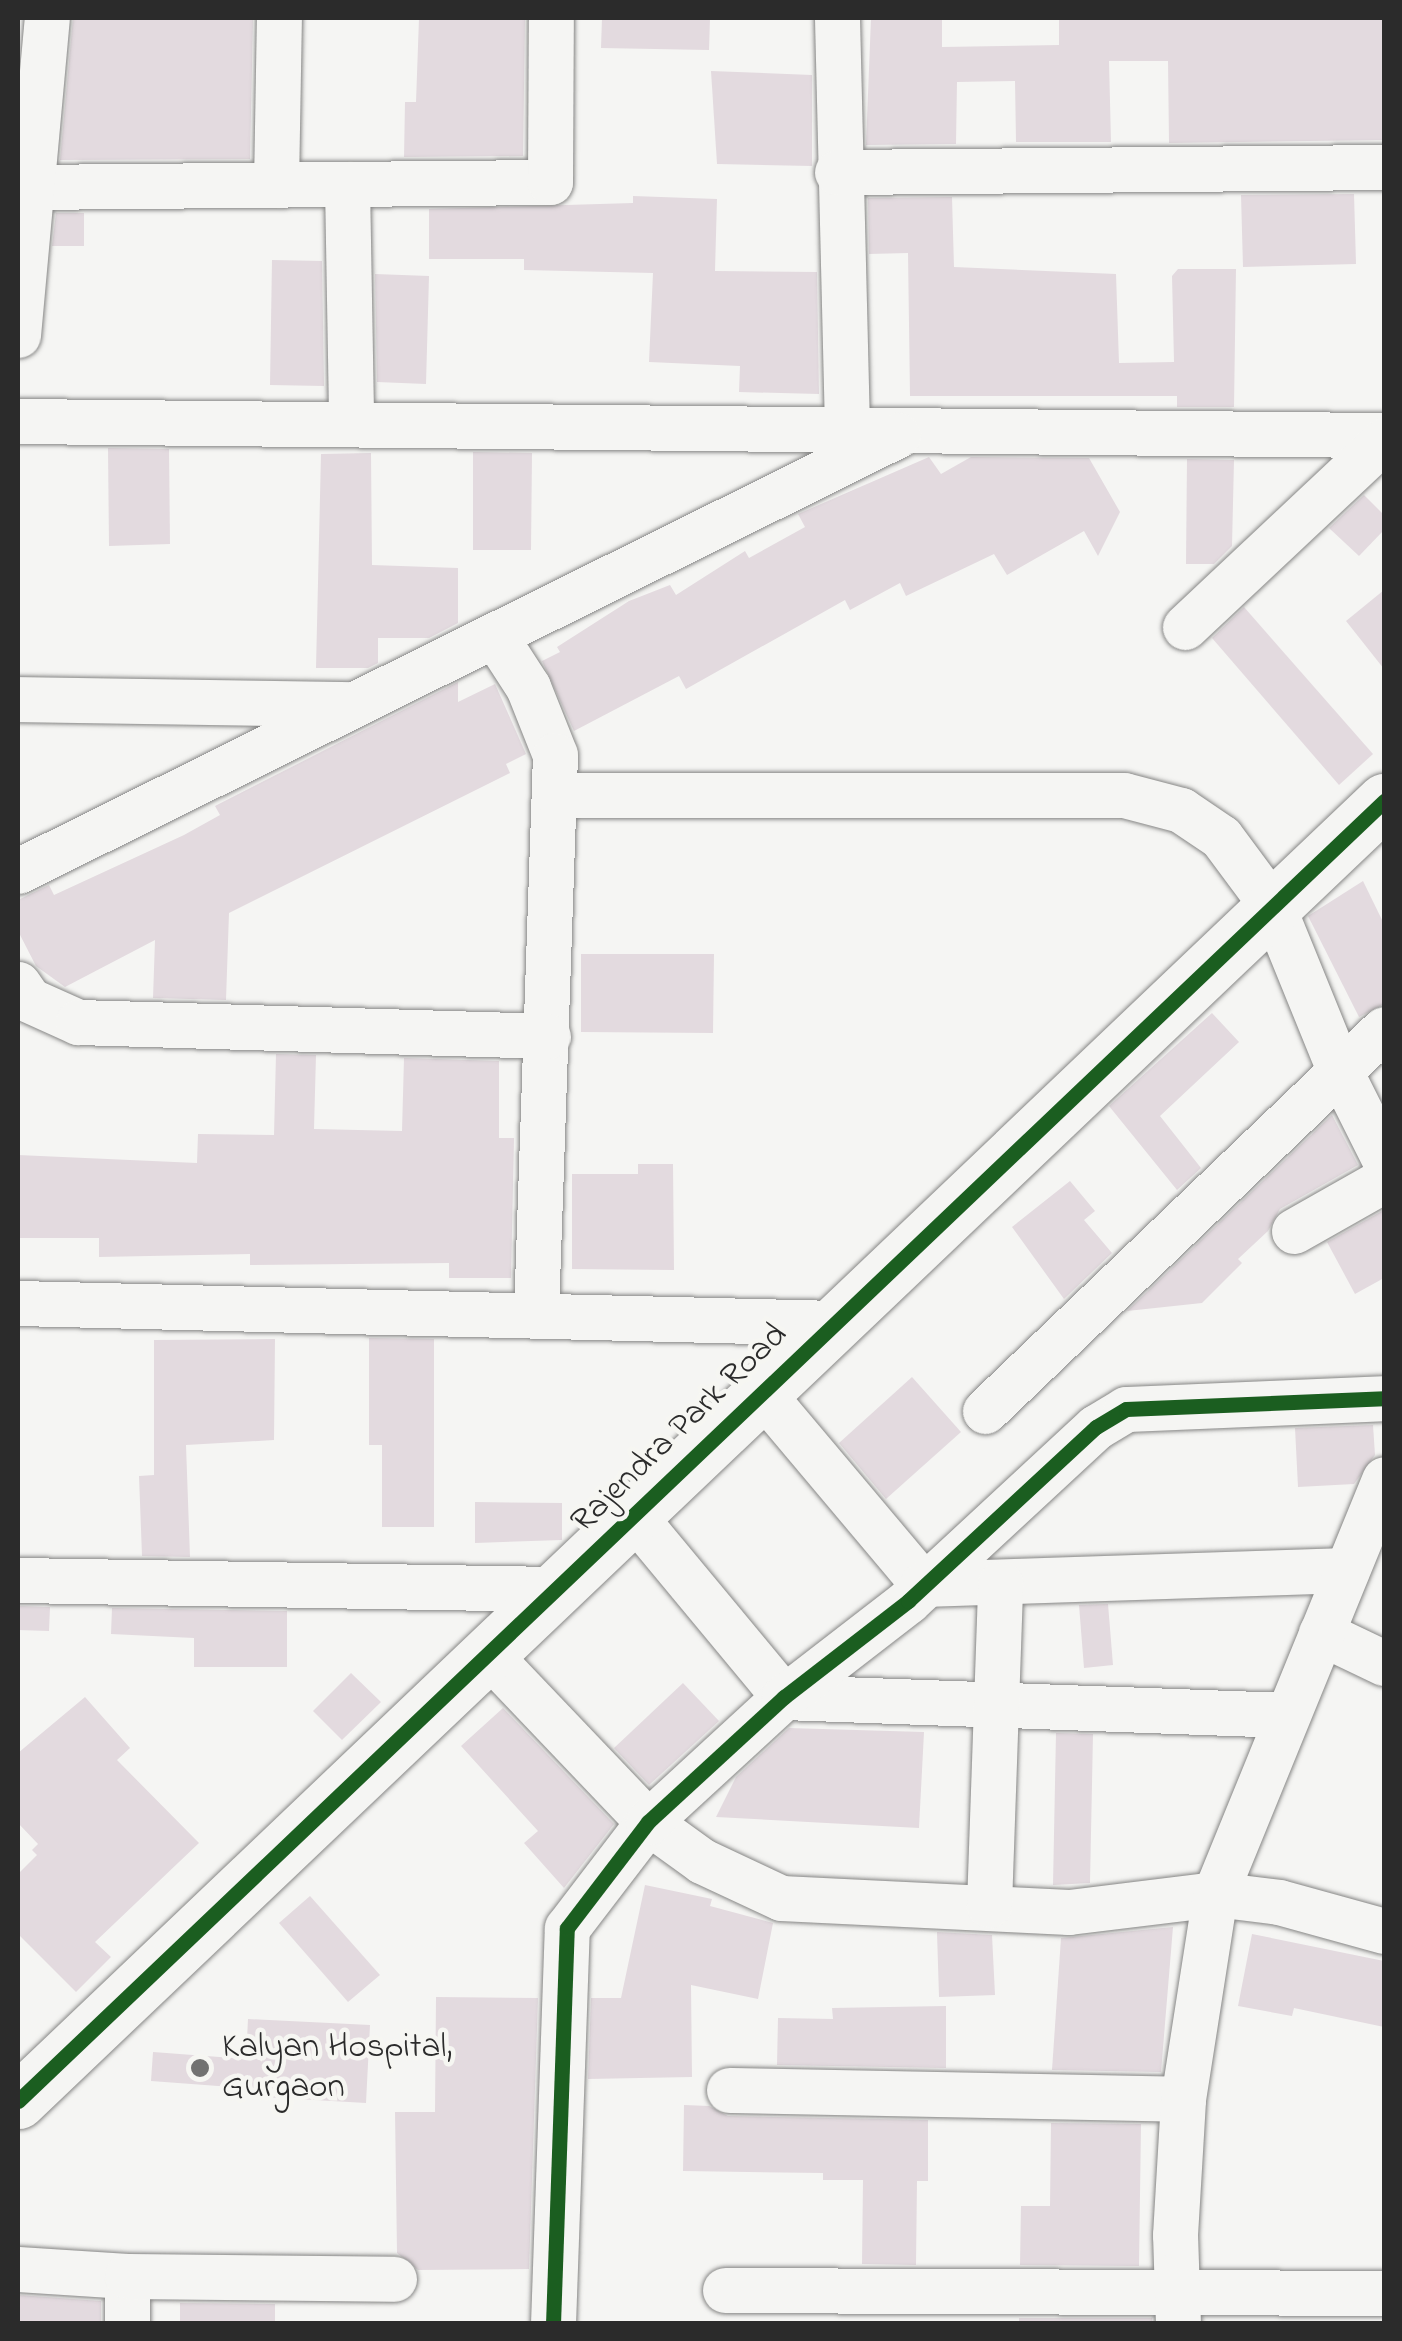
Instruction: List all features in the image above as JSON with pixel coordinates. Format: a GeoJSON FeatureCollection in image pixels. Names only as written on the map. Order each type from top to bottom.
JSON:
{"type":"FeatureCollection","features":[{"type":"Feature","properties":{"kind":"street"},"geometry":{"type":"LineString","coordinates":[[18,335],[28,187],[48,18]]}},
{"type":"Feature","properties":{"kind":"street"},"geometry":{"type":"LineString","coordinates":[[276,185],[280,18]]}},
{"type":"Feature","properties":{"kind":"street"},"geometry":{"type":"LineString","coordinates":[[28,187],[550,182],[551,18]]}},
{"type":"Feature","properties":{"kind":"street"},"geometry":{"type":"LineString","coordinates":[[838,18],[838,172],[847,430]]}},
{"type":"Feature","properties":{"kind":"street"},"geometry":{"type":"LineString","coordinates":[[838,172],[1384,167]]}},
{"type":"Feature","properties":{"kind":"street"},"geometry":{"type":"LineString","coordinates":[[347,184],[351,424]]}},
{"type":"Feature","properties":{"kind":"street"},"geometry":{"type":"LineString","coordinates":[[18,420],[1384,437]]}},
{"type":"Feature","properties":{"kind":"street"},"geometry":{"type":"LineString","coordinates":[[18,872],[911,429]]}},
{"type":"Feature","properties":{"kind":"street"},"geometry":{"type":"LineString","coordinates":[[1185,627],[1384,437]]}},
{"type":"Feature","properties":{"kind":"street"},"geometry":{"type":"LineString","coordinates":[[494,636],[528,687],[556,755],[558,795],[536,1312]]}},
{"type":"Feature","properties":{"kind":"street"},"geometry":{"type":"LineString","coordinates":[[18,699],[357,704]]}},
{"type":"Feature","properties":{"kind":"street"},"geometry":{"type":"LineString","coordinates":[[558,795],[1124,795],[1182,810],[1221,838],[1273,907],[1338,1067],[1384,1161],[1294,1231]]}},
{"type":"Feature","properties":{"kind":"street","name":"Rajendra Park Road"},"geometry":{"type":"LineString","coordinates":[[18,2101],[1384,801]]}},
{"type":"Feature","properties":{"kind":"street"},"geometry":{"type":"LineString","coordinates":[[18,984],[29,1000],[78,1022],[548,1036]]}},
{"type":"Feature","properties":{"kind":"street"},"geometry":{"type":"LineString","coordinates":[[985,1411],[1338,1067],[1384,1029]]}},
{"type":"Feature","properties":{"kind":"street"},"geometry":{"type":"LineString","coordinates":[[18,1303],[536,1312],[836,1323]]}},
{"type":"Feature","properties":{"kind":"street"},"geometry":{"type":"LineString","coordinates":[[762,1394],[922,1584]]}},
{"type":"Feature","properties":{"kind":"street"},"geometry":{"type":"LineString","coordinates":[[553,2324],[567,1928],[648,1822],[784,1697],[922,1584],[1096,1427],[1126,1409],[1384,1398]]}},
{"type":"Feature","properties":{"kind":"street"},"geometry":{"type":"LineString","coordinates":[[1177,2308],[1183,2099],[1215,1894],[1384,1479]]}},
{"type":"Feature","properties":{"kind":"street"},"geometry":{"type":"LineString","coordinates":[[633,1515],[784,1697],[1286,1715]]}},
{"type":"Feature","properties":{"kind":"street"},"geometry":{"type":"LineString","coordinates":[[922,1584],[1346,1570]]}},
{"type":"Feature","properties":{"kind":"street"},"geometry":{"type":"LineString","coordinates":[[18,1580],[556,1590]]}},
{"type":"Feature","properties":{"kind":"street"},"geometry":{"type":"LineString","coordinates":[[989,1906],[1000,1583]]}},
{"type":"Feature","properties":{"kind":"street"},"geometry":{"type":"LineString","coordinates":[[1321,1633],[1384,1663]]}},
{"type":"Feature","properties":{"kind":"street"},"geometry":{"type":"LineString","coordinates":[[488,1654],[648,1822],[702,1861],[781,1898],[1106,1911],[1215,1894],[1279,1902],[1384,1931]]}},
{"type":"Feature","properties":{"kind":"street"},"geometry":{"type":"LineString","coordinates":[[728,2090],[1183,2099]]}},
{"type":"Feature","properties":{"kind":"street"},"geometry":{"type":"LineString","coordinates":[[18,2270],[127,2276],[394,2280]]}},
{"type":"Feature","properties":{"kind":"street"},"geometry":{"type":"LineString","coordinates":[[127,2276],[128,2324]]}},
{"type":"Feature","properties":{"kind":"street"},"geometry":{"type":"LineString","coordinates":[[725,2290],[1177,2308],[1384,2293]]}},
{"type":"Feature","properties":{"kind":"building"},"geometry":{"type":"Polygon","coordinates":[[[73,18],[253,18],[250,159],[60,160],[73,18]]]}},
{"type":"Feature","properties":{"kind":"building"},"geometry":{"type":"Polygon","coordinates":[[[419,18],[525,18],[523,156],[404,157],[405,102],[416,102],[419,18]]]}},
{"type":"Feature","properties":{"kind":"building"},"geometry":{"type":"Polygon","coordinates":[[[602,18],[710,18],[709,50],[601,48],[602,18]]]}},
{"type":"Feature","properties":{"kind":"building"},"geometry":{"type":"Polygon","coordinates":[[[871,18],[942,18],[942,47],[1059,45],[1059,18],[1384,18],[1384,140],[1169,143],[1168,61],[1109,61],[1111,142],[1016,142],[1015,81],[957,82],[956,144],[866,145],[871,18]]]}},
{"type":"Feature","properties":{"kind":"building"},"geometry":{"type":"Polygon","coordinates":[[[711,71],[812,75],[812,166],[717,164],[711,71]]]}},
{"type":"Feature","properties":{"kind":"building"},"geometry":{"type":"Polygon","coordinates":[[[1354,194],[1356,264],[1243,267],[1241,195],[1354,194]]]}},
{"type":"Feature","properties":{"kind":"building"},"geometry":{"type":"Polygon","coordinates":[[[633,196],[717,199],[715,271],[817,272],[819,394],[739,392],[740,366],[649,362],[653,273],[524,270],[524,259],[429,259],[429,209],[633,203],[633,196]]]}},
{"type":"Feature","properties":{"kind":"building"},"geometry":{"type":"Polygon","coordinates":[[[952,197],[954,267],[1116,274],[1119,363],[1174,362],[1172,276],[1178,269],[1236,269],[1234,407],[1177,407],[1177,396],[910,396],[908,253],[869,254],[868,198],[952,197]]]}},
{"type":"Feature","properties":{"kind":"building"},"geometry":{"type":"Polygon","coordinates":[[[56,213],[84,213],[84,246],[52,246],[56,213]]]}},
{"type":"Feature","properties":{"kind":"building"},"geometry":{"type":"Polygon","coordinates":[[[272,260],[322,261],[324,386],[270,385],[272,260]]]}},
{"type":"Feature","properties":{"kind":"building"},"geometry":{"type":"Polygon","coordinates":[[[375,274],[429,276],[426,384],[377,382],[375,274]]]}},
{"type":"Feature","properties":{"kind":"building"},"geometry":{"type":"Polygon","coordinates":[[[108,448],[169,449],[170,544],[109,546],[108,448]]]}},
{"type":"Feature","properties":{"kind":"building"},"geometry":{"type":"Polygon","coordinates":[[[473,452],[532,453],[531,550],[473,550],[473,452]]]}},
{"type":"Feature","properties":{"kind":"building"},"geometry":{"type":"Polygon","coordinates":[[[371,453],[372,565],[458,568],[458,623],[429,638],[378,638],[378,663],[368,668],[316,668],[321,454],[371,453]]]}},
{"type":"Feature","properties":{"kind":"building"},"geometry":{"type":"Polygon","coordinates":[[[929,457],[941,474],[971,457],[1089,458],[1120,512],[1098,556],[1084,531],[1007,575],[994,554],[906,596],[900,583],[850,610],[845,600],[686,689],[679,676],[574,731],[542,661],[560,652],[557,647],[629,601],[670,585],[676,595],[745,551],[749,558],[805,527],[798,514],[929,457]]]}},
{"type":"Feature","properties":{"kind":"building"},"geometry":{"type":"Polygon","coordinates":[[[1187,459],[1234,460],[1232,546],[1214,564],[1186,564],[1187,459]]]}},
{"type":"Feature","properties":{"kind":"building"},"geometry":{"type":"Polygon","coordinates":[[[1364,495],[1384,515],[1384,530],[1359,556],[1329,528],[1364,495]]]}},
{"type":"Feature","properties":{"kind":"building"},"geometry":{"type":"Polygon","coordinates":[[[1384,590],[1384,669],[1346,621],[1384,590]]]}},
{"type":"Feature","properties":{"kind":"building"},"geometry":{"type":"Polygon","coordinates":[[[1244,607],[1373,754],[1339,785],[1212,638],[1244,607]]]}},
{"type":"Feature","properties":{"kind":"building"},"geometry":{"type":"Polygon","coordinates":[[[458,682],[458,702],[495,684],[526,754],[506,764],[510,773],[229,913],[226,1000],[153,998],[155,940],[65,987],[36,966],[18,931],[18,900],[49,885],[54,895],[184,835],[220,815],[215,806],[458,682]]]}},
{"type":"Feature","properties":{"kind":"building"},"geometry":{"type":"Polygon","coordinates":[[[1363,881],[1384,924],[1384,1004],[1359,1017],[1308,916],[1363,881]]]}},
{"type":"Feature","properties":{"kind":"building"},"geometry":{"type":"Polygon","coordinates":[[[581,954],[714,954],[713,1033],[581,1032],[581,954]]]}},
{"type":"Feature","properties":{"kind":"building"},"geometry":{"type":"Polygon","coordinates":[[[1212,1013],[1239,1042],[1160,1116],[1201,1168],[1177,1190],[1109,1106],[1212,1013]]]}},
{"type":"Feature","properties":{"kind":"building"},"geometry":{"type":"Polygon","coordinates":[[[276,1054],[316,1055],[314,1129],[402,1131],[404,1058],[499,1061],[499,1138],[514,1138],[511,1278],[449,1278],[449,1263],[250,1265],[250,1254],[99,1257],[99,1238],[18,1238],[18,1155],[197,1163],[198,1134],[274,1135],[276,1054]]]}},
{"type":"Feature","properties":{"kind":"building"},"geometry":{"type":"Polygon","coordinates":[[[1332,1115],[1358,1165],[1280,1209],[1268,1231],[1238,1259],[1242,1263],[1202,1303],[1127,1311],[1332,1115]]]}},
{"type":"Feature","properties":{"kind":"building"},"geometry":{"type":"Polygon","coordinates":[[[638,1164],[673,1164],[674,1270],[572,1269],[572,1174],[638,1174],[638,1164]]]}},
{"type":"Feature","properties":{"kind":"building"},"geometry":{"type":"Polygon","coordinates":[[[1070,1181],[1095,1211],[1084,1220],[1112,1253],[1064,1299],[1012,1227],[1070,1181]]]}},
{"type":"Feature","properties":{"kind":"building"},"geometry":{"type":"Polygon","coordinates":[[[1384,1210],[1384,1278],[1355,1294],[1327,1242],[1384,1210]]]}},
{"type":"Feature","properties":{"kind":"building"},"geometry":{"type":"Polygon","coordinates":[[[369,1338],[434,1339],[434,1527],[382,1527],[382,1445],[369,1445],[369,1338]]]}},
{"type":"Feature","properties":{"kind":"building"},"geometry":{"type":"Polygon","coordinates":[[[275,1339],[274,1440],[186,1445],[190,1557],[142,1556],[139,1476],[154,1475],[154,1340],[275,1339]]]}},
{"type":"Feature","properties":{"kind":"building"},"geometry":{"type":"Polygon","coordinates":[[[912,1377],[961,1432],[886,1499],[839,1443],[912,1377]]]}},
{"type":"Feature","properties":{"kind":"building"},"geometry":{"type":"Polygon","coordinates":[[[1373,1425],[1375,1455],[1354,1484],[1298,1487],[1295,1428],[1373,1425]]]}},
{"type":"Feature","properties":{"kind":"building"},"geometry":{"type":"Polygon","coordinates":[[[475,1502],[562,1503],[562,1540],[475,1543],[475,1502]]]}},
{"type":"Feature","properties":{"kind":"building"},"geometry":{"type":"Polygon","coordinates":[[[1108,1604],[1113,1665],[1084,1668],[1079,1605],[1108,1604]]]}},
{"type":"Feature","properties":{"kind":"building"},"geometry":{"type":"Polygon","coordinates":[[[18,1606],[50,1607],[49,1631],[18,1630],[18,1606]]]}},
{"type":"Feature","properties":{"kind":"building"},"geometry":{"type":"Polygon","coordinates":[[[112,1608],[287,1611],[287,1667],[194,1667],[194,1638],[111,1634],[112,1608]]]}},
{"type":"Feature","properties":{"kind":"building"},"geometry":{"type":"Polygon","coordinates":[[[351,1673],[381,1702],[342,1740],[313,1711],[351,1673]]]}},
{"type":"Feature","properties":{"kind":"building"},"geometry":{"type":"Polygon","coordinates":[[[683,1683],[719,1721],[649,1785],[614,1748],[683,1683]]]}},
{"type":"Feature","properties":{"kind":"building"},"geometry":{"type":"Polygon","coordinates":[[[85,1697],[130,1748],[117,1760],[199,1843],[95,1942],[111,1957],[76,1992],[18,1934],[18,1874],[37,1855],[32,1850],[38,1844],[18,1823],[18,1753],[85,1697]]]}},
{"type":"Feature","properties":{"kind":"building"},"geometry":{"type":"Polygon","coordinates":[[[503,1708],[614,1824],[564,1888],[524,1843],[538,1831],[461,1746],[503,1708]]]}},
{"type":"Feature","properties":{"kind":"building"},"geometry":{"type":"Polygon","coordinates":[[[789,1728],[924,1732],[919,1828],[716,1817],[736,1777],[789,1728]]]}},
{"type":"Feature","properties":{"kind":"building"},"geometry":{"type":"Polygon","coordinates":[[[1056,1733],[1093,1734],[1090,1883],[1053,1885],[1056,1733]]]}},
{"type":"Feature","properties":{"kind":"building"},"geometry":{"type":"Polygon","coordinates":[[[645,1885],[712,1899],[710,1906],[773,1923],[758,1999],[691,1985],[692,2077],[588,2079],[591,1998],[621,1998],[645,1885]]]}},
{"type":"Feature","properties":{"kind":"building"},"geometry":{"type":"Polygon","coordinates":[[[310,1896],[380,1975],[348,2002],[279,1923],[310,1896]]]}},
{"type":"Feature","properties":{"kind":"building"},"geometry":{"type":"Polygon","coordinates":[[[1173,1927],[1161,2072],[1052,2070],[1061,1938],[1173,1927]]]}},
{"type":"Feature","properties":{"kind":"building"},"geometry":{"type":"Polygon","coordinates":[[[937,1932],[992,1935],[995,1995],[939,1997],[937,1932]]]}},
{"type":"Feature","properties":{"kind":"building"},"geometry":{"type":"Polygon","coordinates":[[[1252,1934],[1384,1961],[1384,2027],[1294,2008],[1292,2016],[1238,2006],[1252,1934]]]}},
{"type":"Feature","properties":{"kind":"building"},"geometry":{"type":"Polygon","coordinates":[[[436,1997],[538,1998],[529,2269],[418,2270],[397,2253],[395,2112],[435,2112],[436,1997]]]}},
{"type":"Feature","properties":{"kind":"building"},"geometry":{"type":"Polygon","coordinates":[[[946,2006],[946,2068],[777,2065],[778,2018],[833,2019],[832,2008],[946,2006]]]}},
{"type":"Feature","properties":{"kind":"building"},"geometry":{"type":"Polygon","coordinates":[[[248,2019],[370,2025],[366,2103],[244,2096],[245,2088],[151,2081],[153,2052],[246,2059],[248,2019]]]}},
{"type":"Feature","properties":{"kind":"building"},"geometry":{"type":"Polygon","coordinates":[[[684,2105],[709,2106],[728,2116],[928,2120],[928,2181],[917,2181],[916,2265],[862,2264],[863,2180],[823,2180],[823,2173],[683,2171],[684,2105]]]}},
{"type":"Feature","properties":{"kind":"building"},"geometry":{"type":"Polygon","coordinates":[[[1051,2123],[1141,2124],[1139,2266],[1020,2265],[1021,2206],[1050,2206],[1051,2123]]]}},
{"type":"Feature","properties":{"kind":"building"},"geometry":{"type":"Polygon","coordinates":[[[18,2295],[101,2301],[101,2324],[18,2324],[18,2295]]]}},
{"type":"Feature","properties":{"kind":"building"},"geometry":{"type":"Polygon","coordinates":[[[180,2303],[275,2304],[275,2324],[180,2324],[180,2303]]]}},
{"type":"Feature","properties":{"kind":"building"},"geometry":{"type":"Polygon","coordinates":[[[1019,2318],[1152,2318],[1152,2324],[1019,2324],[1019,2318]]]}},
{"type":"Feature","properties":{"kind":"cycle path"},"geometry":{"type":"LineString","coordinates":[[18,2101],[1384,801]]}},
{"type":"Feature","properties":{"kind":"cycle path"},"geometry":{"type":"LineString","coordinates":[[553,2324],[567,1928],[648,1822],[784,1697],[908,1601],[1096,1427],[1126,1409],[1384,1398]]}},
{"type":"Feature","properties":{"kind":"place","name":"Kalyan Hospital, Gurgaon"},"geometry":{"type":"Point","coordinates":[200,2068]}}]}
